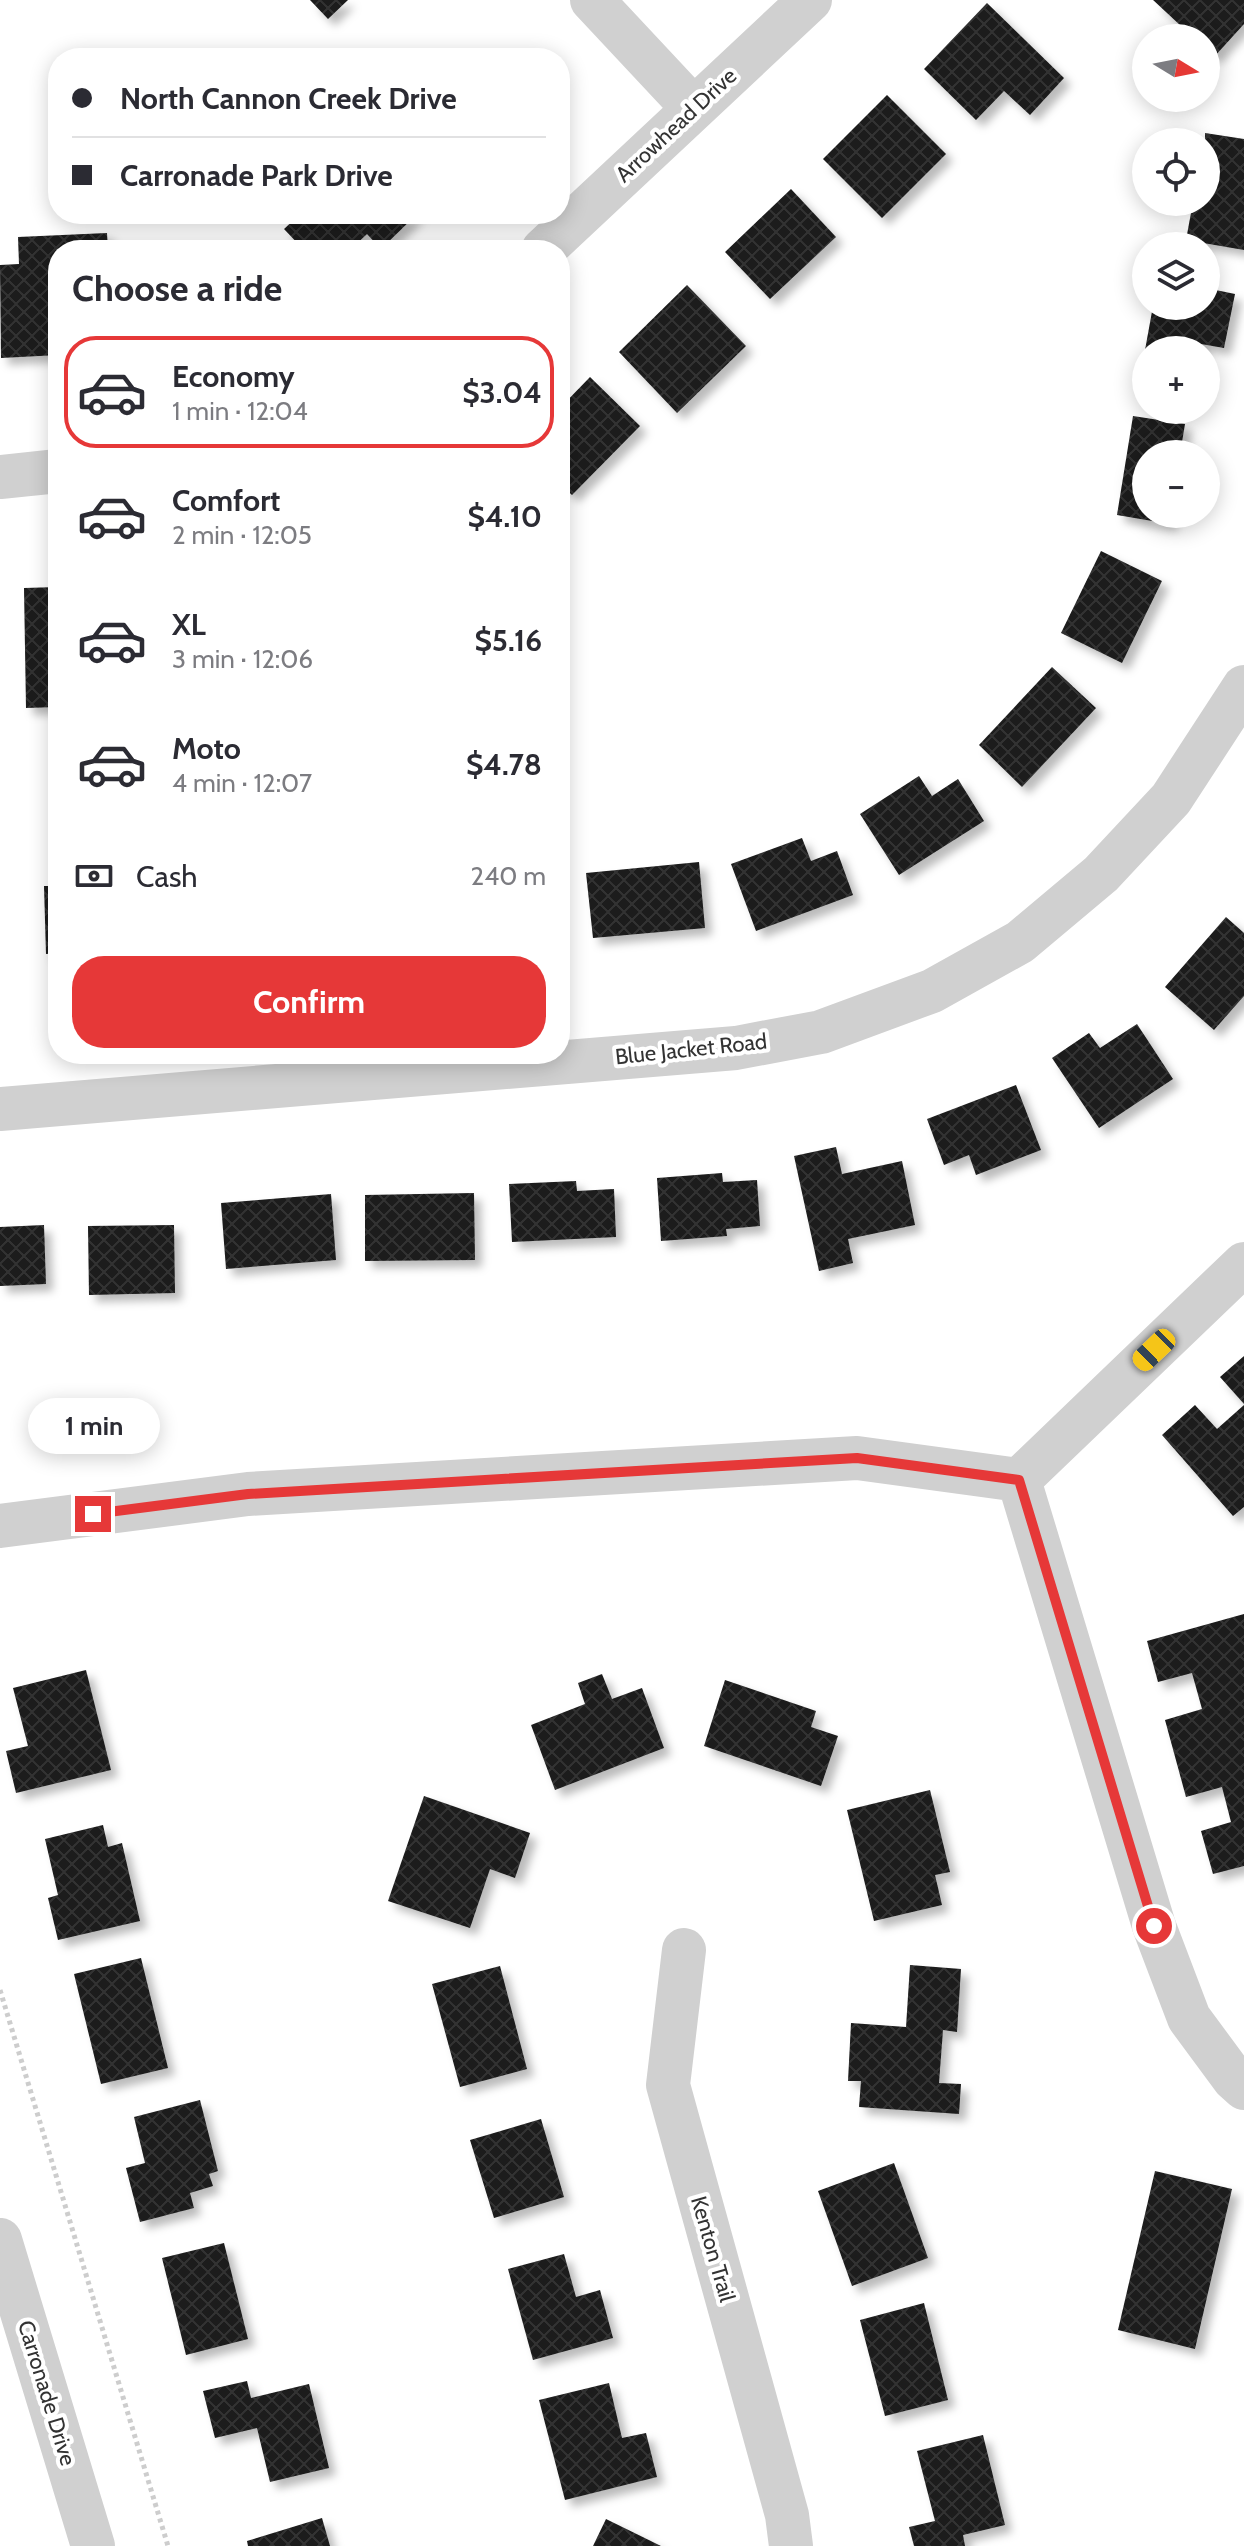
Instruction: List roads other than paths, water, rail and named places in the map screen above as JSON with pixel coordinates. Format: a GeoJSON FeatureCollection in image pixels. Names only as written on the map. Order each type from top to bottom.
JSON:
{"type":"FeatureCollection","features":[{"type":"Feature","properties":{"kind":"street"},"geometry":{"type":"LineString","coordinates":[[592,0],[693,108]]}},
{"type":"Feature","properties":{"kind":"street","name":"Arrowhead Drive"},"geometry":{"type":"LineString","coordinates":[[554,240],[810,0]]}},
{"type":"Feature","properties":{"kind":"street"},"geometry":{"type":"LineString","coordinates":[[0,477],[48,472]]}},
{"type":"Feature","properties":{"kind":"street","name":"Blue Jacket Road"},"geometry":{"type":"LineString","coordinates":[[570,1062],[736,1048],[821,1032],[932,991],[1020,942],[1101,874],[1171,799],[1244,687]]}},
{"type":"Feature","properties":{"kind":"street","name":"Blue Jacket Road"},"geometry":{"type":"LineString","coordinates":[[0,1109],[543,1064]]}},
{"type":"Feature","properties":{"kind":"street"},"geometry":{"type":"LineString","coordinates":[[1019,1480],[1244,1264]]}},
{"type":"Feature","properties":{"kind":"street"},"geometry":{"type":"LineString","coordinates":[[0,1526],[248,1494],[857,1458],[1019,1480]]}},
{"type":"Feature","properties":{"kind":"street"},"geometry":{"type":"LineString","coordinates":[[1019,1480],[1154,1926],[1189,2018],[1244,2088]]}},
{"type":"Feature","properties":{"kind":"street","name":"Kenton Trail"},"geometry":{"type":"LineString","coordinates":[[684,1950],[668,2085],[787,2515],[791,2546]]}},
{"type":"Feature","properties":{"kind":"street","name":"Carronade Drive"},"geometry":{"type":"LineString","coordinates":[[0,2240],[93,2546]]}}]}
